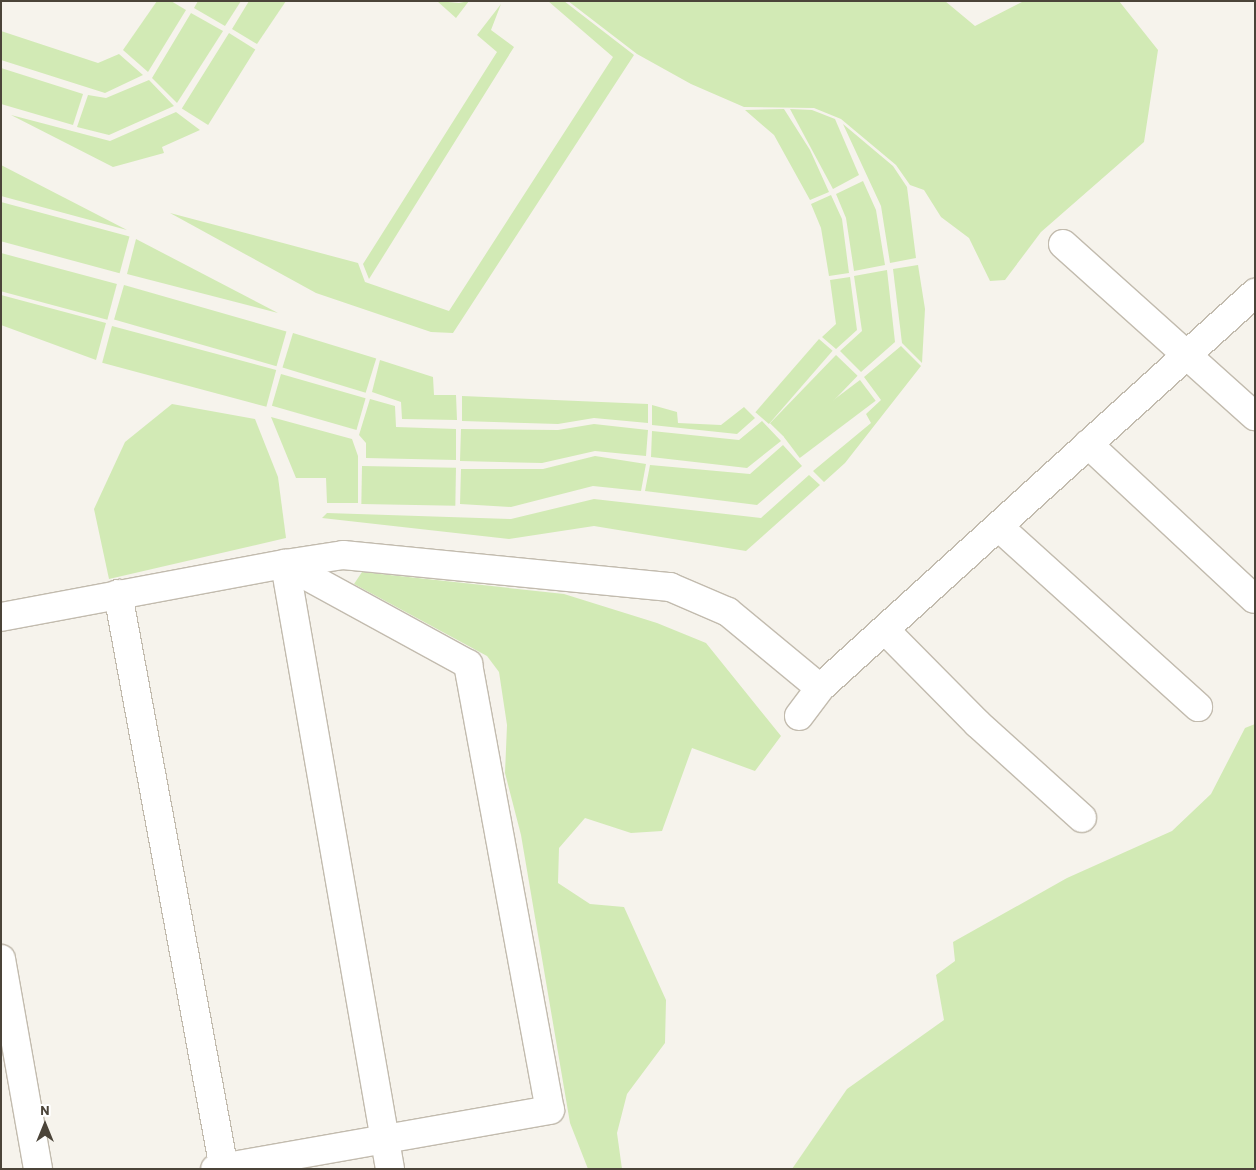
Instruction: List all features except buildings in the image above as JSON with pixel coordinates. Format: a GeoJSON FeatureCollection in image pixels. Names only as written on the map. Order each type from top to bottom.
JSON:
{"type":"FeatureCollection","features":[{"type":"Feature","properties":{"kind":"street"},"geometry":{"type":"LineString","coordinates":[[1063,244],[1255,416]]}},
{"type":"Feature","properties":{"kind":"street"},"geometry":{"type":"LineString","coordinates":[[799,716],[820,688],[1000,528],[1088,444],[1255,293]]}},
{"type":"Feature","properties":{"kind":"street"},"geometry":{"type":"LineString","coordinates":[[1088,444],[1254,600]]}},
{"type":"Feature","properties":{"kind":"street"},"geometry":{"type":"LineString","coordinates":[[1000,528],[1198,707]]}},
{"type":"Feature","properties":{"kind":"street"},"geometry":{"type":"LineString","coordinates":[[1,616],[343,555],[670,587],[728,612],[820,688]]}},
{"type":"Feature","properties":{"kind":"street"},"geometry":{"type":"LineString","coordinates":[[118,594],[221,1168],[550,1110],[468,664],[285,564]]}},
{"type":"Feature","properties":{"kind":"street"},"geometry":{"type":"LineString","coordinates":[[285,564],[387,1139],[390,1169]]}},
{"type":"Feature","properties":{"kind":"street"},"geometry":{"type":"LineString","coordinates":[[885,630],[978,724],[1082,818]]}},
{"type":"Feature","properties":{"kind":"street"},"geometry":{"type":"LineString","coordinates":[[1,959],[38,1169]]}},
{"type":"Feature","properties":{"kind":"green space"},"geometry":{"type":"Polygon","coordinates":[[[157,1],[171,1],[186,10],[148,72],[123,50],[157,1]]]}},
{"type":"Feature","properties":{"kind":"green space"},"geometry":{"type":"Polygon","coordinates":[[[198,1],[241,1],[225,26],[194,8],[198,1]]]}},
{"type":"Feature","properties":{"kind":"green space"},"geometry":{"type":"Polygon","coordinates":[[[249,1],[286,1],[257,44],[232,29],[249,1]]]}},
{"type":"Feature","properties":{"kind":"green space"},"geometry":{"type":"Polygon","coordinates":[[[437,1],[459,3],[469,1],[456,18],[437,1]]]}},
{"type":"Feature","properties":{"kind":"green space"},"geometry":{"type":"Polygon","coordinates":[[[548,1],[564,1],[634,55],[453,333],[431,332],[316,293],[170,213],[358,263],[365,282],[449,311],[613,57],[548,1]]]}},
{"type":"Feature","properties":{"kind":"green space"},"geometry":{"type":"Polygon","coordinates":[[[568,1],[945,1],[975,26],[1024,1],[1119,1],[1158,50],[1144,142],[1041,232],[1005,280],[990,281],[969,238],[941,217],[924,190],[910,185],[896,165],[841,119],[814,108],[744,107],[691,84],[637,54],[568,1]]]}},
{"type":"Feature","properties":{"kind":"green space"},"geometry":{"type":"Polygon","coordinates":[[[501,4],[491,30],[514,47],[369,279],[363,264],[497,52],[477,35],[501,4]]]}},
{"type":"Feature","properties":{"kind":"green space"},"geometry":{"type":"Polygon","coordinates":[[[191,13],[223,31],[177,103],[152,78],[191,13]]]}},
{"type":"Feature","properties":{"kind":"green space"},"geometry":{"type":"Polygon","coordinates":[[[1,31],[98,63],[119,54],[143,75],[105,93],[1,60],[1,31]]]}},
{"type":"Feature","properties":{"kind":"green space"},"geometry":{"type":"Polygon","coordinates":[[[229,33],[255,49],[208,125],[182,108],[229,33]]]}},
{"type":"Feature","properties":{"kind":"green space"},"geometry":{"type":"Polygon","coordinates":[[[1,68],[83,94],[73,125],[1,104],[1,68]]]}},
{"type":"Feature","properties":{"kind":"green space"},"geometry":{"type":"Polygon","coordinates":[[[149,80],[174,106],[109,135],[77,127],[88,95],[106,98],[149,80]]]}},
{"type":"Feature","properties":{"kind":"green space"},"geometry":{"type":"Polygon","coordinates":[[[784,109],[810,150],[829,192],[810,200],[774,135],[745,110],[784,109]]]}},
{"type":"Feature","properties":{"kind":"green space"},"geometry":{"type":"Polygon","coordinates":[[[790,109],[812,110],[835,119],[859,175],[833,189],[790,109]]]}},
{"type":"Feature","properties":{"kind":"green space"},"geometry":{"type":"Polygon","coordinates":[[[176,112],[200,130],[162,147],[164,153],[113,167],[11,115],[110,141],[176,112]]]}},
{"type":"Feature","properties":{"kind":"green space"},"geometry":{"type":"Polygon","coordinates":[[[843,124],[893,166],[907,187],[916,258],[890,263],[881,206],[843,124]]]}},
{"type":"Feature","properties":{"kind":"green space"},"geometry":{"type":"Polygon","coordinates":[[[1,165],[127,230],[1,196],[1,165]]]}},
{"type":"Feature","properties":{"kind":"green space"},"geometry":{"type":"Polygon","coordinates":[[[863,181],[876,210],[885,265],[854,271],[846,218],[836,194],[863,181]]]}},
{"type":"Feature","properties":{"kind":"green space"},"geometry":{"type":"Polygon","coordinates":[[[831,195],[842,219],[849,273],[829,276],[821,228],[811,204],[831,195]]]}},
{"type":"Feature","properties":{"kind":"green space"},"geometry":{"type":"Polygon","coordinates":[[[1,202],[129,236],[120,273],[1,241],[1,202]]]}},
{"type":"Feature","properties":{"kind":"green space"},"geometry":{"type":"Polygon","coordinates":[[[136,239],[278,313],[127,274],[136,239]]]}},
{"type":"Feature","properties":{"kind":"green space"},"geometry":{"type":"Polygon","coordinates":[[[1,253],[117,284],[107,320],[1,291],[1,253]]]}},
{"type":"Feature","properties":{"kind":"green space"},"geometry":{"type":"Polygon","coordinates":[[[918,265],[925,309],[922,363],[902,343],[893,269],[918,265]]]}},
{"type":"Feature","properties":{"kind":"green space"},"geometry":{"type":"Polygon","coordinates":[[[887,270],[895,342],[861,372],[840,351],[862,331],[854,276],[887,270]]]}},
{"type":"Feature","properties":{"kind":"green space"},"geometry":{"type":"Polygon","coordinates":[[[850,277],[857,330],[836,349],[822,337],[836,324],[830,280],[850,277]]]}},
{"type":"Feature","properties":{"kind":"green space"},"geometry":{"type":"Polygon","coordinates":[[[124,285],[286,332],[277,366],[114,320],[124,285]]]}},
{"type":"Feature","properties":{"kind":"green space"},"geometry":{"type":"Polygon","coordinates":[[[1,295],[106,323],[96,360],[1,325],[1,295]]]}},
{"type":"Feature","properties":{"kind":"green space"},"geometry":{"type":"Polygon","coordinates":[[[112,326],[276,370],[266,407],[102,363],[112,326]]]}},
{"type":"Feature","properties":{"kind":"green space"},"geometry":{"type":"Polygon","coordinates":[[[293,333],[376,358],[366,393],[282,367],[293,333]]]}},
{"type":"Feature","properties":{"kind":"green space"},"geometry":{"type":"Polygon","coordinates":[[[819,339],[833,351],[769,424],[755,412],[819,339]]]}},
{"type":"Feature","properties":{"kind":"green space"},"geometry":{"type":"Polygon","coordinates":[[[901,346],[921,366],[845,463],[824,482],[813,471],[871,423],[866,414],[881,400],[864,377],[901,346]]]}},
{"type":"Feature","properties":{"kind":"green space"},"geometry":{"type":"Polygon","coordinates":[[[836,355],[858,376],[792,444],[770,423],[836,355]]]}},
{"type":"Feature","properties":{"kind":"green space"},"geometry":{"type":"Polygon","coordinates":[[[380,360],[433,377],[434,395],[456,395],[457,420],[402,419],[401,402],[372,392],[380,360]]]}},
{"type":"Feature","properties":{"kind":"green space"},"geometry":{"type":"Polygon","coordinates":[[[281,374],[366,398],[356,430],[272,406],[281,374]]]}},
{"type":"Feature","properties":{"kind":"green space"},"geometry":{"type":"Polygon","coordinates":[[[860,380],[876,401],[800,458],[784,437],[860,380]]]}},
{"type":"Feature","properties":{"kind":"green space"},"geometry":{"type":"Polygon","coordinates":[[[462,396],[648,404],[648,423],[594,418],[558,424],[462,421],[462,396]]]}},
{"type":"Feature","properties":{"kind":"green space"},"geometry":{"type":"Polygon","coordinates":[[[370,399],[395,406],[396,427],[456,429],[456,460],[366,458],[366,443],[359,435],[370,399]]]}},
{"type":"Feature","properties":{"kind":"green space"},"geometry":{"type":"Polygon","coordinates":[[[172,404],[255,419],[278,477],[286,538],[109,579],[94,509],[125,442],[172,404]]]}},
{"type":"Feature","properties":{"kind":"green space"},"geometry":{"type":"Polygon","coordinates":[[[652,405],[677,412],[678,423],[721,425],[744,407],[755,418],[737,434],[652,425],[652,405]]]}},
{"type":"Feature","properties":{"kind":"green space"},"geometry":{"type":"Polygon","coordinates":[[[271,417],[352,439],[358,456],[358,503],[327,503],[326,478],[296,478],[271,417]]]}},
{"type":"Feature","properties":{"kind":"green space"},"geometry":{"type":"Polygon","coordinates":[[[762,421],[781,441],[747,468],[651,457],[652,431],[739,440],[762,421]]]}},
{"type":"Feature","properties":{"kind":"green space"},"geometry":{"type":"Polygon","coordinates":[[[594,424],[648,430],[646,456],[595,451],[542,463],[460,461],[461,429],[558,430],[594,424]]]}},
{"type":"Feature","properties":{"kind":"green space"},"geometry":{"type":"Polygon","coordinates":[[[783,445],[802,466],[757,505],[645,491],[650,465],[750,474],[783,445]]]}},
{"type":"Feature","properties":{"kind":"green space"},"geometry":{"type":"Polygon","coordinates":[[[595,456],[646,464],[641,491],[593,486],[511,507],[460,504],[461,469],[543,469],[595,456]]]}},
{"type":"Feature","properties":{"kind":"green space"},"geometry":{"type":"Polygon","coordinates":[[[362,466],[456,468],[455,506],[361,504],[362,466]]]}},
{"type":"Feature","properties":{"kind":"green space"},"geometry":{"type":"Polygon","coordinates":[[[809,475],[820,485],[746,551],[594,526],[509,539],[322,518],[327,513],[511,519],[594,499],[761,518],[809,475]]]}},
{"type":"Feature","properties":{"kind":"green space"},"geometry":{"type":"Polygon","coordinates":[[[362,572],[564,594],[657,623],[706,643],[781,736],[755,771],[692,748],[662,831],[631,833],[585,818],[559,848],[558,883],[590,904],[624,907],[666,1000],[665,1043],[627,1094],[617,1133],[622,1169],[588,1169],[570,1123],[521,835],[505,773],[507,725],[499,672],[487,656],[354,584],[362,572]]]}},
{"type":"Feature","properties":{"kind":"green space"},"geometry":{"type":"Polygon","coordinates":[[[1255,724],[1255,1169],[792,1169],[847,1089],[944,1020],[936,975],[955,961],[953,942],[1067,878],[1172,831],[1211,794],[1245,728],[1255,724]]]}}]}
